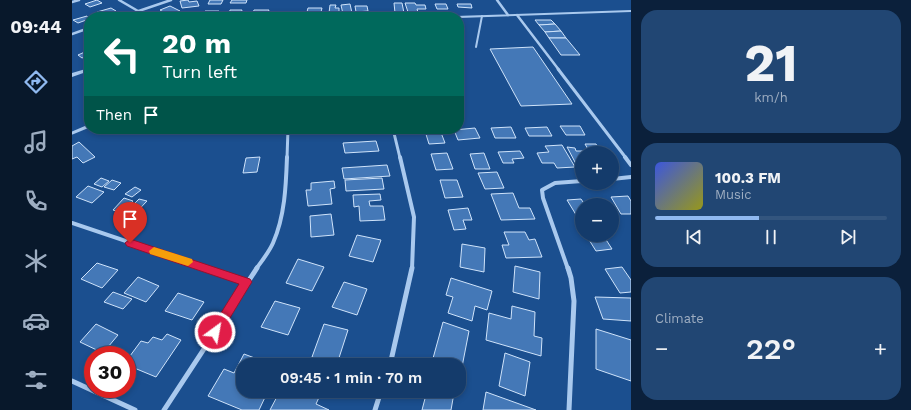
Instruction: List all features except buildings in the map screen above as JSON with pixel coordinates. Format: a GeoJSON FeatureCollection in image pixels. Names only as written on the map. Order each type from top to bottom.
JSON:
{"type":"FeatureCollection","features":[{"type":"Feature","properties":{"kind":"street"},"geometry":{"type":"LineString","coordinates":[[72,2],[79,0]]}},
{"type":"Feature","properties":{"kind":"street"},"geometry":{"type":"LineString","coordinates":[[119,0],[138,11]]}},
{"type":"Feature","properties":{"kind":"street"},"geometry":{"type":"LineString","coordinates":[[135,12],[171,0]]}},
{"type":"Feature","properties":{"kind":"street"},"geometry":{"type":"LineString","coordinates":[[497,0],[508,16]]}},
{"type":"Feature","properties":{"kind":"street"},"geometry":{"type":"LineString","coordinates":[[464,17],[631,11]]}},
{"type":"Feature","properties":{"kind":"street"},"geometry":{"type":"LineString","coordinates":[[517,15],[631,165]]}},
{"type":"Feature","properties":{"kind":"street"},"geometry":{"type":"LineString","coordinates":[[72,34],[84,30]]}},
{"type":"Feature","properties":{"kind":"street"},"geometry":{"type":"LineString","coordinates":[[72,75],[84,71]]}},
{"type":"Feature","properties":{"kind":"street"},"geometry":{"type":"LineString","coordinates":[[72,133],[84,128]]}},
{"type":"Feature","properties":{"kind":"street"},"geometry":{"type":"LineString","coordinates":[[164,410],[246,282],[273,244],[280,225],[284,205],[288,134]]}},
{"type":"Feature","properties":{"kind":"street"},"geometry":{"type":"LineString","coordinates":[[392,358],[413,265],[414,217],[394,134]]}},
{"type":"Feature","properties":{"kind":"street"},"geometry":{"type":"LineString","coordinates":[[619,178],[631,177]]}},
{"type":"Feature","properties":{"kind":"street"},"geometry":{"type":"LineString","coordinates":[[569,410],[574,301],[571,278],[543,198],[542,190],[545,186],[552,184],[575,182]]}},
{"type":"Feature","properties":{"kind":"street"},"geometry":{"type":"LineString","coordinates":[[72,223],[246,282]]}},
{"type":"Feature","properties":{"kind":"street"},"geometry":{"type":"LineString","coordinates":[[72,381],[134,410]]}},
{"type":"Feature","properties":{"kind":"street"},"geometry":{"type":"LineString","coordinates":[[375,410],[379,398]]}},
{"type":"Feature","properties":{"kind":"lane"},"geometry":{"type":"LineString","coordinates":[[476,47],[482,16]]}},
{"type":"Feature","properties":{"kind":"slow traffic"},"geometry":{"type":"LineString","coordinates":[[154,251],[188,262]]}},
{"type":"Feature","properties":{"kind":"route"},"geometry":{"type":"LineString","coordinates":[[130,243],[246,282],[215,332]]}}]}
